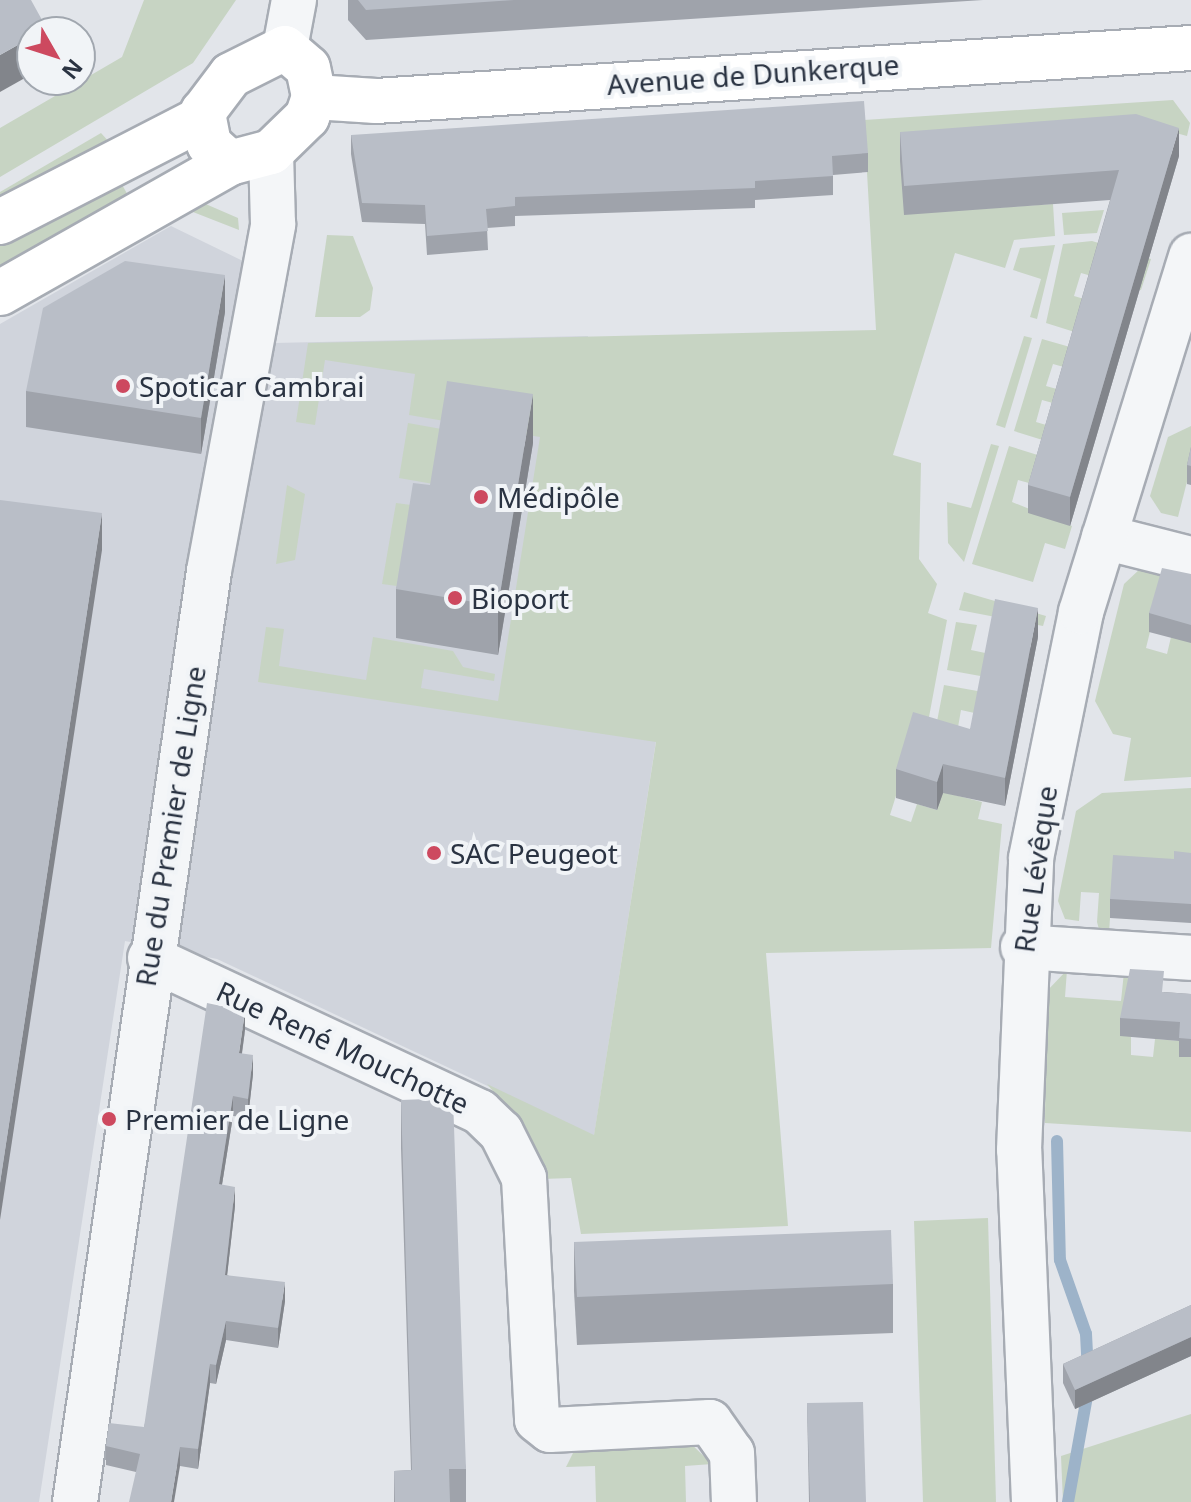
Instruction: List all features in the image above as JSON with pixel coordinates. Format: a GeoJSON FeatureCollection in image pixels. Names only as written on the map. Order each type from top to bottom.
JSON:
{"type":"FeatureCollection","features":[{"type":"Feature","properties":{"kind":"main road"},"geometry":{"type":"LineString","coordinates":[[0,222],[123,152],[202,118],[231,75],[285,48],[308,68],[314,97],[307,117],[250,158],[0,293]]}},
{"type":"Feature","properties":{"kind":"main road","name":"Avenue de Dunkerque"},"geometry":{"type":"LineString","coordinates":[[314,97],[376,101],[1191,48]]}},
{"type":"Feature","properties":{"kind":"main road"},"geometry":{"type":"LineString","coordinates":[[202,118],[209,144],[250,158]]}},
{"type":"Feature","properties":{"kind":"street"},"geometry":{"type":"LineString","coordinates":[[285,48],[294,0]]}},
{"type":"Feature","properties":{"kind":"street","name":"Rue du Premier de Ligne"},"geometry":{"type":"LineString","coordinates":[[75,1502],[150,958],[218,516],[273,224],[250,158]]}},
{"type":"Feature","properties":{"kind":"street","name":"Rue Lévêque"},"geometry":{"type":"LineString","coordinates":[[1034,1502],[1019,1150],[1023,947],[1034,845],[1104,537],[1191,258]]}},
{"type":"Feature","properties":{"kind":"street"},"geometry":{"type":"LineString","coordinates":[[1104,537],[1191,559]]}},
{"type":"Feature","properties":{"kind":"street"},"geometry":{"type":"LineString","coordinates":[[1023,947],[1191,958]]}},
{"type":"Feature","properties":{"kind":"street","name":"Rue René Mouchotte"},"geometry":{"type":"LineString","coordinates":[[150,958],[480,1112],[501,1132],[524,1178],[537,1420],[550,1430],[710,1422],[732,1453],[734,1502]]}},
{"type":"Feature","properties":{"kind":"shaded area"},"geometry":{"type":"Polygon","coordinates":[[[171,226],[243,261],[281,300],[274,343],[588,336],[528,721],[656,741],[594,1136],[217,959],[125,941],[39,1502],[0,1502],[0,324],[171,226]]]}},
{"type":"Feature","properties":{"kind":"green space"},"geometry":{"type":"Polygon","coordinates":[[[144,0],[236,0],[193,63],[0,177],[0,128],[55,96],[96,96],[96,72],[122,57],[144,0]]]}},
{"type":"Feature","properties":{"kind":"green space"},"geometry":{"type":"Polygon","coordinates":[[[1173,100],[1190,123],[1187,136],[1165,130],[905,214],[1053,204],[1055,236],[1014,240],[1005,268],[955,253],[893,455],[921,463],[919,559],[937,584],[928,613],[947,620],[924,744],[913,741],[890,815],[911,822],[917,804],[937,810],[943,792],[982,802],[978,819],[1002,824],[991,948],[766,953],[788,1226],[581,1234],[571,1178],[542,1179],[531,1138],[487,1084],[594,1135],[656,742],[258,682],[266,627],[284,629],[279,666],[366,680],[373,637],[453,651],[463,667],[495,674],[494,681],[424,669],[421,688],[498,701],[540,437],[409,415],[415,374],[325,360],[315,425],[296,422],[308,343],[876,330],[864,120],[1173,100]]]}},
{"type":"Feature","properties":{"kind":"green space"},"geometry":{"type":"Polygon","coordinates":[[[101,133],[110,143],[0,196],[0,192],[101,133]]]}},
{"type":"Feature","properties":{"kind":"green space"},"geometry":{"type":"Polygon","coordinates":[[[117,176],[129,197],[0,269],[0,242],[117,176]]]}},
{"type":"Feature","properties":{"kind":"green space"},"geometry":{"type":"Polygon","coordinates":[[[201,202],[238,218],[239,230],[193,212],[174,221],[166,210],[201,202]]]}},
{"type":"Feature","properties":{"kind":"green space"},"geometry":{"type":"Polygon","coordinates":[[[1104,210],[1097,233],[1064,235],[1062,213],[1104,210]]]}},
{"type":"Feature","properties":{"kind":"green space"},"geometry":{"type":"Polygon","coordinates":[[[327,235],[353,236],[373,288],[370,310],[360,317],[315,317],[327,235]]]}},
{"type":"Feature","properties":{"kind":"green space"},"geometry":{"type":"Polygon","coordinates":[[[1092,241],[1151,259],[1141,290],[1081,273],[1074,296],[1091,301],[1081,334],[1046,323],[1063,244],[1092,241]]]}},
{"type":"Feature","properties":{"kind":"green space"},"geometry":{"type":"Polygon","coordinates":[[[1055,245],[1037,319],[1030,317],[1041,279],[1013,270],[1020,248],[1055,245]]]}},
{"type":"Feature","properties":{"kind":"green space"},"geometry":{"type":"Polygon","coordinates":[[[1024,336],[1032,338],[1005,428],[996,425],[1024,336]]]}},
{"type":"Feature","properties":{"kind":"green space"},"geometry":{"type":"Polygon","coordinates":[[[1042,339],[1077,349],[1071,369],[1053,364],[1046,386],[1064,391],[1060,405],[1042,400],[1036,422],[1053,427],[1049,442],[1014,431],[1042,339]]]}},
{"type":"Feature","properties":{"kind":"green space"},"geometry":{"type":"Polygon","coordinates":[[[408,423],[447,430],[439,485],[399,478],[408,423]]]}},
{"type":"Feature","properties":{"kind":"green space"},"geometry":{"type":"Polygon","coordinates":[[[1191,426],[1191,466],[1178,517],[1161,513],[1150,496],[1168,437],[1191,426]]]}},
{"type":"Feature","properties":{"kind":"green space"},"geometry":{"type":"Polygon","coordinates":[[[991,444],[999,446],[964,562],[948,543],[947,502],[971,508],[991,444]]]}},
{"type":"Feature","properties":{"kind":"green space"},"geometry":{"type":"Polygon","coordinates":[[[1009,446],[1044,457],[1036,485],[1018,480],[1012,502],[1072,526],[1065,549],[1045,543],[1033,582],[972,564],[1009,446]]]}},
{"type":"Feature","properties":{"kind":"green space"},"geometry":{"type":"Polygon","coordinates":[[[287,485],[305,494],[295,560],[276,564],[287,485]]]}},
{"type":"Feature","properties":{"kind":"green space"},"geometry":{"type":"Polygon","coordinates":[[[396,503],[434,508],[404,587],[382,584],[396,503]]]}},
{"type":"Feature","properties":{"kind":"green space"},"geometry":{"type":"Polygon","coordinates":[[[1141,568],[1165,571],[1146,648],[1167,654],[1171,637],[1191,642],[1191,777],[1124,781],[1131,738],[1113,734],[1095,701],[1124,584],[1141,568]]]}},
{"type":"Feature","properties":{"kind":"green space"},"geometry":{"type":"Polygon","coordinates":[[[964,592],[1046,616],[1043,626],[959,610],[964,592]]]}},
{"type":"Feature","properties":{"kind":"green space"},"geometry":{"type":"Polygon","coordinates":[[[956,622],[977,625],[971,650],[990,654],[986,677],[947,670],[956,622]]]}},
{"type":"Feature","properties":{"kind":"green space"},"geometry":{"type":"Polygon","coordinates":[[[944,685],[983,692],[979,714],[961,710],[957,733],[934,737],[944,685]]]}},
{"type":"Feature","properties":{"kind":"green space"},"geometry":{"type":"Polygon","coordinates":[[[1191,788],[1191,871],[1114,857],[1109,933],[1100,933],[1097,922],[1099,893],[1081,892],[1079,921],[1065,919],[1058,901],[1076,811],[1102,793],[1191,788]]]}},
{"type":"Feature","properties":{"kind":"green space"},"geometry":{"type":"Polygon","coordinates":[[[1067,970],[1065,997],[1121,1001],[1124,972],[1131,973],[1131,1055],[1153,1057],[1155,1039],[1180,1041],[1191,1057],[1191,1132],[1045,1123],[1046,992],[1067,970]]]}},
{"type":"Feature","properties":{"kind":"green space"},"geometry":{"type":"Polygon","coordinates":[[[988,1218],[996,1502],[923,1502],[914,1221],[988,1218]]]}},
{"type":"Feature","properties":{"kind":"green space"},"geometry":{"type":"Polygon","coordinates":[[[1191,1414],[1191,1502],[1063,1502],[1061,1456],[1191,1414]]]}},
{"type":"Feature","properties":{"kind":"green space"},"geometry":{"type":"Polygon","coordinates":[[[689,1442],[712,1464],[685,1466],[686,1502],[596,1502],[595,1466],[566,1467],[574,1451],[587,1446],[689,1442]]]}},
{"type":"Feature","properties":{"kind":"building"},"geometry":{"type":"Polygon","coordinates":[[[0,0],[31,0],[40,16],[16,16],[16,46],[0,55],[0,0]]]}},
{"type":"Feature","properties":{"kind":"building"},"geometry":{"type":"Polygon","coordinates":[[[358,0],[514,0],[366,10],[358,0]]]}},
{"type":"Feature","properties":{"kind":"building"},"geometry":{"type":"Polygon","coordinates":[[[864,101],[868,153],[832,156],[833,176],[755,181],[755,188],[515,197],[515,206],[486,209],[488,231],[427,236],[425,205],[362,203],[351,135],[864,101]]]}},
{"type":"Feature","properties":{"kind":"building"},"geometry":{"type":"Polygon","coordinates":[[[1136,114],[1179,128],[1070,497],[1028,485],[1119,170],[904,186],[900,132],[1136,114]]]}},
{"type":"Feature","properties":{"kind":"building","name":"Spoticar Cambrai"},"geometry":{"type":"Polygon","coordinates":[[[125,261],[225,275],[201,418],[26,391],[43,308],[125,261]]]}},
{"type":"Feature","properties":{"kind":"building"},"geometry":{"type":"Polygon","coordinates":[[[447,381],[533,394],[498,606],[396,589],[413,483],[430,485],[447,381]]]}},
{"type":"Feature","properties":{"kind":"building"},"geometry":{"type":"Polygon","coordinates":[[[0,500],[102,513],[0,1183],[0,500]]]}},
{"type":"Feature","properties":{"kind":"building"},"geometry":{"type":"Polygon","coordinates":[[[1162,568],[1191,574],[1191,625],[1149,613],[1162,568]]]}},
{"type":"Feature","properties":{"kind":"building"},"geometry":{"type":"Polygon","coordinates":[[[995,599],[1038,608],[1005,778],[943,764],[937,782],[896,769],[913,712],[970,729],[995,599]]]}},
{"type":"Feature","properties":{"kind":"building"},"geometry":{"type":"Polygon","coordinates":[[[1174,851],[1191,853],[1191,904],[1110,899],[1113,855],[1174,859],[1174,851]]]}},
{"type":"Feature","properties":{"kind":"building"},"geometry":{"type":"Polygon","coordinates":[[[1130,969],[1164,971],[1162,992],[1191,994],[1191,1039],[1179,1038],[1180,1022],[1120,1018],[1130,969]]]}},
{"type":"Feature","properties":{"kind":"building"},"geometry":{"type":"Polygon","coordinates":[[[207,1003],[245,1011],[239,1053],[253,1055],[248,1099],[233,1096],[219,1184],[235,1187],[225,1275],[285,1282],[278,1328],[226,1321],[216,1365],[210,1364],[198,1449],[180,1447],[171,1502],[129,1502],[140,1454],[106,1446],[109,1423],[144,1427],[207,1003]]]}},
{"type":"Feature","properties":{"kind":"building"},"geometry":{"type":"Polygon","coordinates":[[[453,1098],[466,1469],[449,1469],[450,1502],[395,1502],[394,1471],[412,1470],[401,1100],[453,1098]]]}},
{"type":"Feature","properties":{"kind":"building"},"geometry":{"type":"Polygon","coordinates":[[[891,1230],[893,1284],[577,1297],[574,1242],[891,1230]]]}},
{"type":"Feature","properties":{"kind":"building"},"geometry":{"type":"Polygon","coordinates":[[[1191,1305],[1191,1337],[1075,1390],[1063,1364],[1191,1305]]]}},
{"type":"Feature","properties":{"kind":"building"},"geometry":{"type":"Polygon","coordinates":[[[863,1402],[866,1502],[810,1502],[807,1403],[863,1402]]]}},
{"type":"Feature","properties":{"kind":"waterway"},"geometry":{"type":"LineString","coordinates":[[1057,1141],[1060,1260],[1086,1334],[1088,1369]]}},
{"type":"Feature","properties":{"kind":"waterway"},"geometry":{"type":"LineString","coordinates":[[1068,1502],[1088,1391]]}},
{"type":"Feature","properties":{"kind":"place","name":"Spoticar Cambrai"},"geometry":{"type":"Point","coordinates":[123,386]}},
{"type":"Feature","properties":{"kind":"place","name":"Médipôle"},"geometry":{"type":"Point","coordinates":[481,497]}},
{"type":"Feature","properties":{"kind":"place","name":"Bioport"},"geometry":{"type":"Point","coordinates":[455,598]}},
{"type":"Feature","properties":{"kind":"place","name":"SAC Peugeot"},"geometry":{"type":"Point","coordinates":[434,853]}},
{"type":"Feature","properties":{"kind":"place","name":"Premier de Ligne"},"geometry":{"type":"Point","coordinates":[109,1119]}}]}
